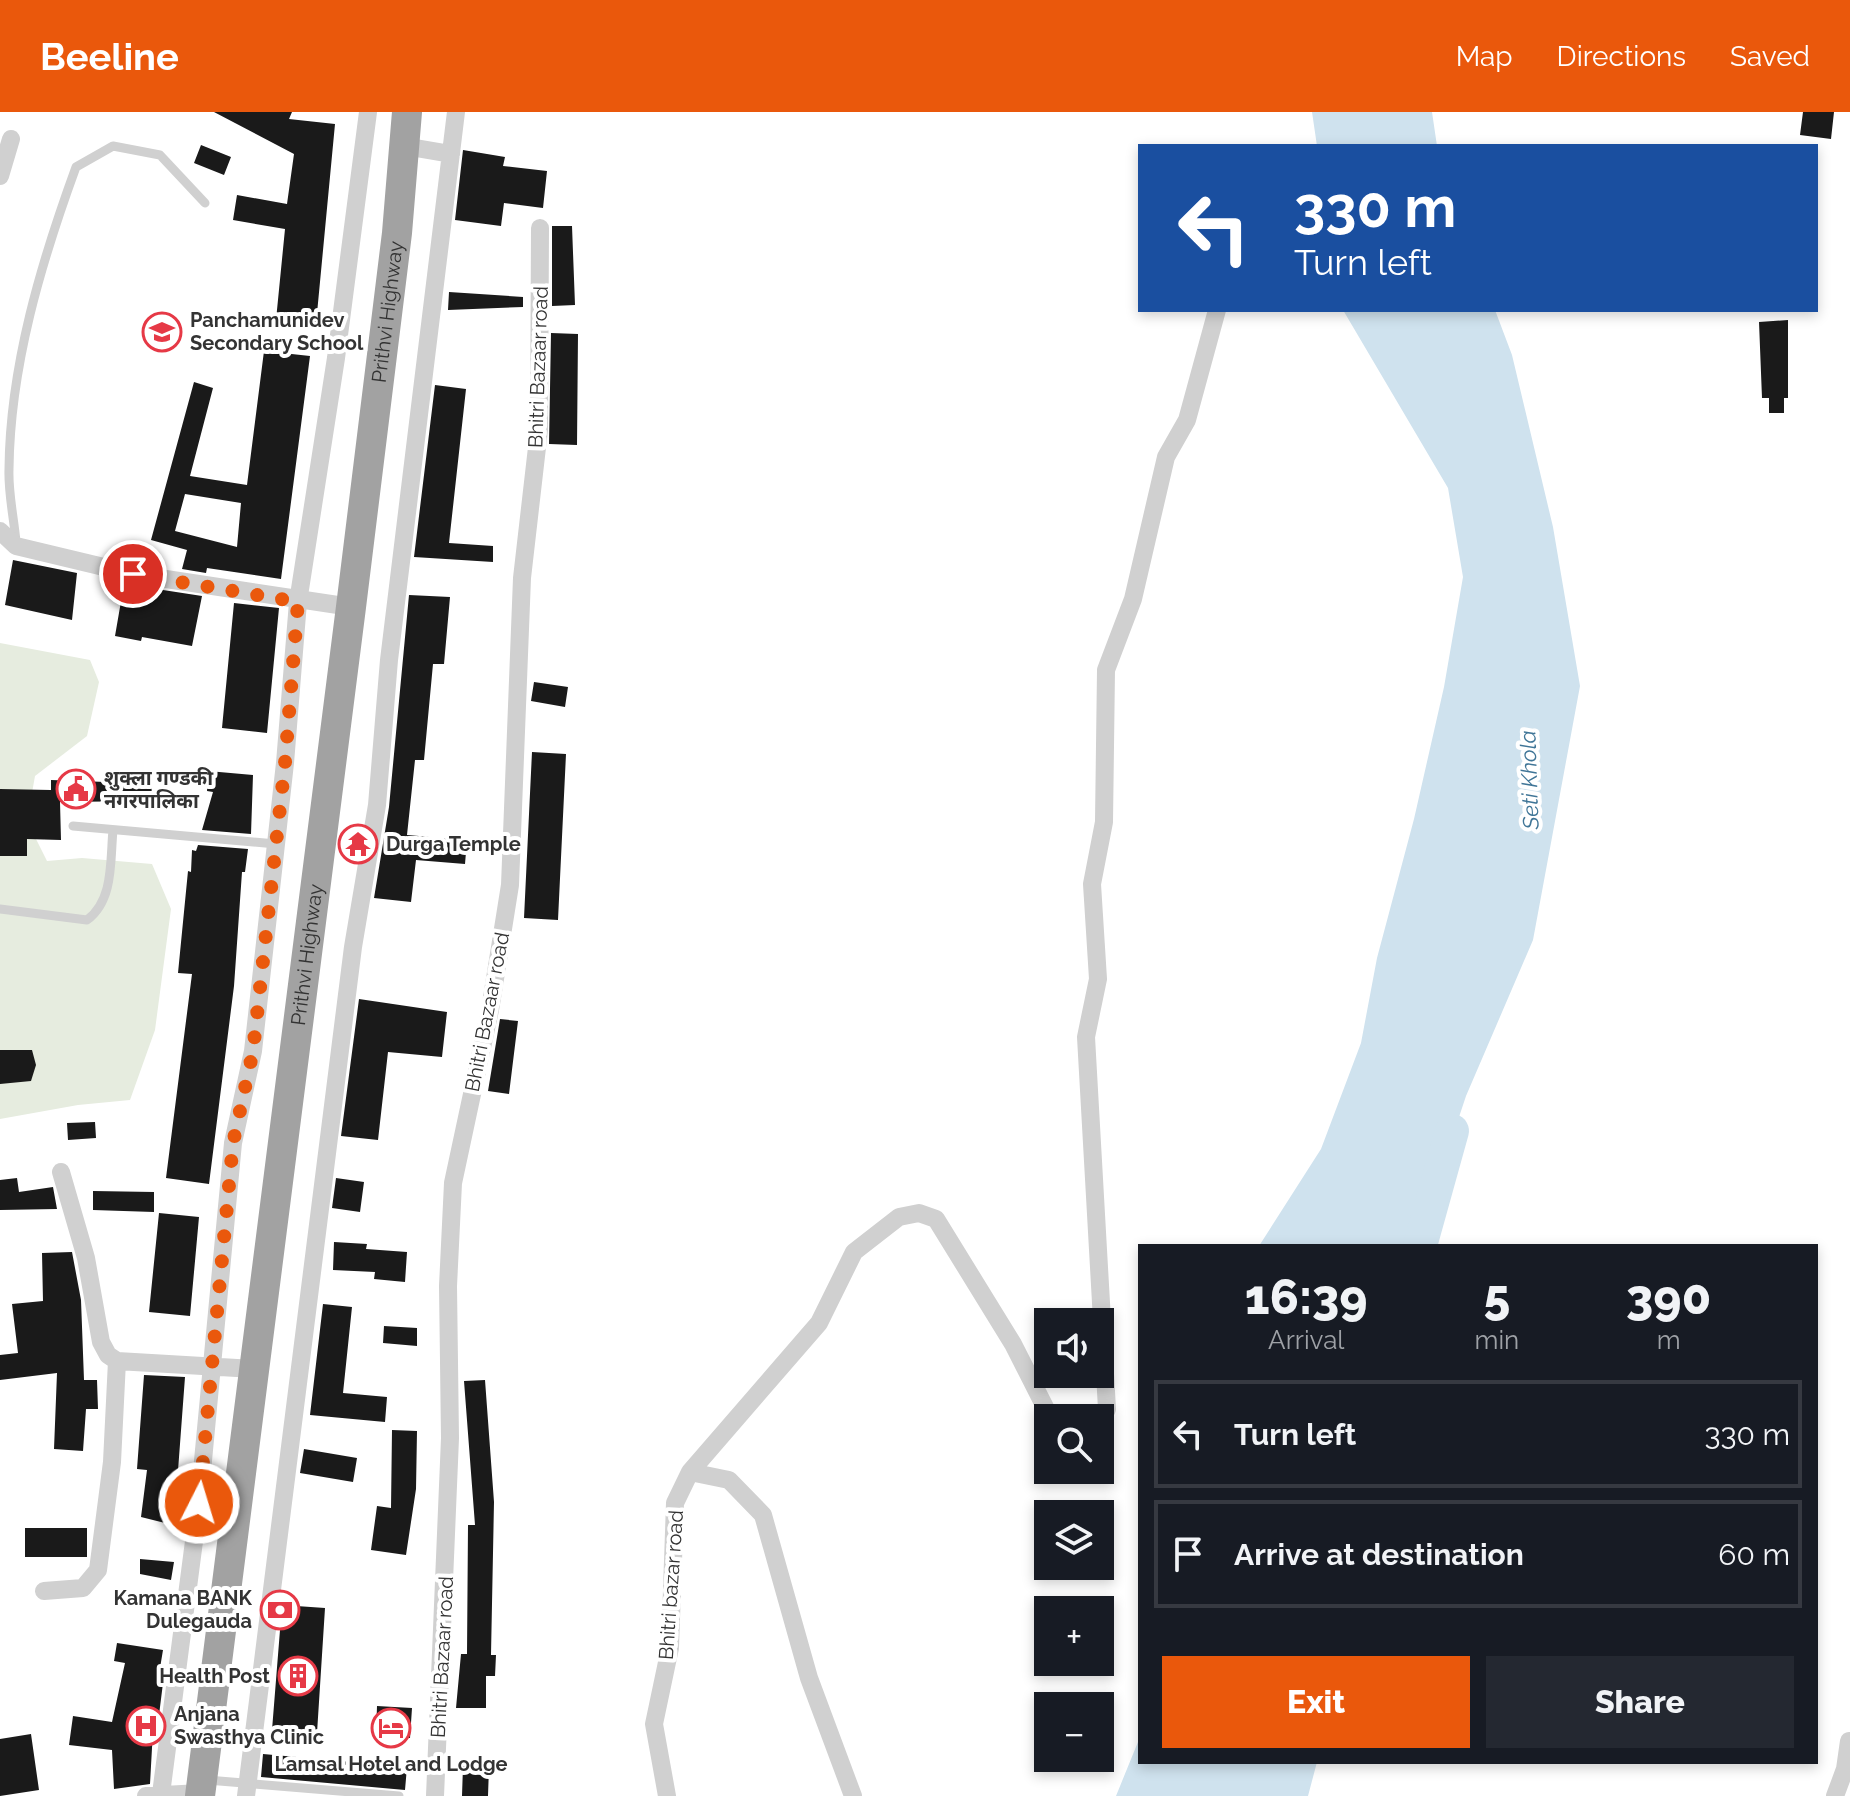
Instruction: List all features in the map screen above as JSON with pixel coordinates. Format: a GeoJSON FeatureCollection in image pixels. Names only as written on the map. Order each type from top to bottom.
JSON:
{"type":"FeatureCollection","features":[{"type":"Feature","properties":{"kind":"highway","name":"Prithvi Highway"},"geometry":{"type":"LineString","coordinates":[[201,1789],[351,607],[407,112]]}},
{"type":"Feature","properties":{"kind":"street"},"geometry":{"type":"LineString","coordinates":[[201,1789],[153,1795],[199,1503],[233,1143],[253,1051],[298,602],[336,358],[368,112]]}},
{"type":"Feature","properties":{"kind":"street"},"geometry":{"type":"LineString","coordinates":[[247,1789],[351,962],[377,805],[389,660],[456,112]]}},
{"type":"Feature","properties":{"kind":"street"},"geometry":{"type":"LineString","coordinates":[[0,176],[11,139]]}},
{"type":"Feature","properties":{"kind":"street"},"geometry":{"type":"LineString","coordinates":[[404,146],[451,154]]}},
{"type":"Feature","properties":{"kind":"street","name":"Bhitri Bazaar road"},"geometry":{"type":"LineString","coordinates":[[435,1796],[450,1438],[448,1286],[453,1183],[490,1010],[510,885],[522,578],[539,430],[540,228]]}},
{"type":"Feature","properties":{"kind":"street"},"geometry":{"type":"LineString","coordinates":[[1107,1404],[1086,1037],[1098,979],[1092,884],[1104,822],[1106,670],[1133,599],[1166,457],[1187,420],[1216,312]]}},
{"type":"Feature","properties":{"kind":"street"},"geometry":{"type":"LineString","coordinates":[[0,531],[16,546],[133,574],[298,602],[351,607]]}},
{"type":"Feature","properties":{"kind":"street"},"geometry":{"type":"LineString","coordinates":[[61,1172],[90,1273],[101,1342],[108,1355],[117,1361],[212,1364],[254,1369]]}},
{"type":"Feature","properties":{"kind":"street","name":"Bhitri bazar road"},"geometry":{"type":"LineString","coordinates":[[667,1796],[654,1724],[670,1648],[675,1503],[690,1472],[819,1323],[854,1252],[899,1217],[919,1213],[936,1219],[1013,1344],[1043,1404]]}},
{"type":"Feature","properties":{"kind":"street"},"geometry":{"type":"LineString","coordinates":[[44,1591],[83,1588],[98,1570],[112,1462],[117,1361]]}},
{"type":"Feature","properties":{"kind":"street"},"geometry":{"type":"LineString","coordinates":[[690,1472],[729,1480],[763,1515],[809,1678],[853,1796]]}},
{"type":"Feature","properties":{"kind":"street"},"geometry":{"type":"LineString","coordinates":[[1835,1796],[1845,1769],[1849,1741]]}},
{"type":"Feature","properties":{"kind":"lane"},"geometry":{"type":"LineString","coordinates":[[16,546],[8,470],[20,364],[47,248],[76,167],[113,146],[160,155],[205,203]]}},
{"type":"Feature","properties":{"kind":"lane"},"geometry":{"type":"LineString","coordinates":[[73,826],[276,844]]}},
{"type":"Feature","properties":{"kind":"lane"},"geometry":{"type":"LineString","coordinates":[[0,909],[87,920],[98,912],[107,894],[113,830]]}},
{"type":"Feature","properties":{"kind":"lane"},"geometry":{"type":"LineString","coordinates":[[201,1789],[399,1796]]}},
{"type":"Feature","properties":{"kind":"shaded area"},"geometry":{"type":"Polygon","coordinates":[[[0,643],[90,660],[99,682],[87,736],[35,776],[27,821],[47,861],[82,858],[152,864],[171,909],[155,1030],[130,1100],[78,1105],[0,1119],[0,643]]]}},
{"type":"Feature","properties":{"kind":"water"},"geometry":{"type":"Polygon","coordinates":[[[1312,112],[1432,112],[1437,144],[1317,144],[1312,112]]]}},
{"type":"Feature","properties":{"kind":"water"},"geometry":{"type":"Polygon","coordinates":[[[1344,312],[1496,312],[1512,355],[1553,527],[1580,686],[1533,940],[1466,1096],[1438,1180],[1434,1244],[1260,1244],[1321,1149],[1361,1043],[1377,958],[1414,819],[1444,687],[1463,577],[1448,488],[1344,312]]]}},
{"type":"Feature","properties":{"kind":"water"},"geometry":{"type":"Polygon","coordinates":[[[1138,1742],[1138,1764],[1316,1764],[1308,1796],[1116,1796],[1138,1742]]]}},
{"type":"Feature","properties":{"kind":"building"},"geometry":{"type":"Polygon","coordinates":[[[214,112],[292,112],[289,119],[335,124],[316,324],[276,320],[285,229],[233,220],[237,195],[287,204],[294,154],[214,112]]]}},
{"type":"Feature","properties":{"kind":"building"},"geometry":{"type":"Polygon","coordinates":[[[1803,112],[1834,112],[1831,139],[1800,135],[1803,112]]]}},
{"type":"Feature","properties":{"kind":"building"},"geometry":{"type":"Polygon","coordinates":[[[201,145],[231,157],[224,175],[194,163],[201,145]]]}},
{"type":"Feature","properties":{"kind":"building"},"geometry":{"type":"Polygon","coordinates":[[[463,150],[505,157],[503,166],[547,171],[543,208],[504,203],[501,226],[455,220],[463,150]]]}},
{"type":"Feature","properties":{"kind":"building"},"geometry":{"type":"Polygon","coordinates":[[[552,226],[572,226],[575,305],[552,306],[552,226]]]}},
{"type":"Feature","properties":{"kind":"building"},"geometry":{"type":"Polygon","coordinates":[[[449,292],[523,297],[523,307],[448,310],[449,292]]]}},
{"type":"Feature","properties":{"kind":"building"},"geometry":{"type":"Polygon","coordinates":[[[1788,320],[1788,398],[1784,398],[1784,413],[1769,413],[1769,398],[1762,398],[1759,322],[1788,320]]]}},
{"type":"Feature","properties":{"kind":"building"},"geometry":{"type":"Polygon","coordinates":[[[551,333],[578,334],[577,445],[549,444],[551,333]]]}},
{"type":"Feature","properties":{"kind":"building"},"geometry":{"type":"Polygon","coordinates":[[[264,351],[310,356],[281,579],[207,568],[206,573],[182,569],[187,550],[151,540],[194,382],[213,388],[190,476],[247,485],[264,351]],[[185,494],[175,531],[237,547],[241,503],[185,494]]]}},
{"type":"Feature","properties":{"kind":"building"},"geometry":{"type":"Polygon","coordinates":[[[435,385],[466,389],[449,543],[493,546],[493,562],[414,557],[435,385]]]}},
{"type":"Feature","properties":{"kind":"building"},"geometry":{"type":"Polygon","coordinates":[[[13,560],[77,573],[72,620],[5,605],[13,560]]]}},
{"type":"Feature","properties":{"kind":"building"},"geometry":{"type":"Polygon","coordinates":[[[124,584],[202,596],[192,646],[142,637],[141,641],[115,636],[124,584]]]}},
{"type":"Feature","properties":{"kind":"building"},"geometry":{"type":"Polygon","coordinates":[[[409,595],[450,597],[444,664],[433,664],[424,760],[415,760],[407,835],[467,840],[465,864],[416,860],[411,902],[374,898],[389,807],[409,595]]]}},
{"type":"Feature","properties":{"kind":"building"},"geometry":{"type":"Polygon","coordinates":[[[234,603],[279,608],[267,733],[222,728],[234,603]]]}},
{"type":"Feature","properties":{"kind":"building"},"geometry":{"type":"Polygon","coordinates":[[[534,682],[568,687],[565,707],[531,701],[534,682]]]}},
{"type":"Feature","properties":{"kind":"building"},"geometry":{"type":"Polygon","coordinates":[[[532,752],[566,754],[558,920],[524,918],[532,752]]]}},
{"type":"Feature","properties":{"kind":"building"},"geometry":{"type":"Polygon","coordinates":[[[208,771],[253,775],[251,834],[202,830],[213,792],[207,791],[208,771]]]}},
{"type":"Feature","properties":{"kind":"building"},"geometry":{"type":"Polygon","coordinates":[[[134,772],[151,772],[152,801],[60,802],[61,840],[27,839],[27,856],[0,856],[0,789],[51,790],[51,780],[134,783],[134,772]]]}},
{"type":"Feature","properties":{"kind":"building"},"geometry":{"type":"Polygon","coordinates":[[[349,834],[360,835],[357,853],[351,853],[349,834]]]}},
{"type":"Feature","properties":{"kind":"building"},"geometry":{"type":"Polygon","coordinates":[[[198,845],[248,849],[245,872],[242,872],[234,986],[209,1184],[166,1178],[192,974],[178,973],[188,871],[191,872],[192,850],[196,851],[198,845]]]}},
{"type":"Feature","properties":{"kind":"building"},"geometry":{"type":"Polygon","coordinates":[[[359,999],[447,1012],[442,1057],[388,1052],[378,1140],[341,1136],[359,999]]]}},
{"type":"Feature","properties":{"kind":"building"},"geometry":{"type":"Polygon","coordinates":[[[500,1019],[518,1021],[509,1094],[488,1091],[500,1019]]]}},
{"type":"Feature","properties":{"kind":"building"},"geometry":{"type":"Polygon","coordinates":[[[0,1050],[32,1050],[36,1065],[31,1081],[0,1084],[0,1050]]]}},
{"type":"Feature","properties":{"kind":"building"},"geometry":{"type":"Polygon","coordinates":[[[95,1122],[96,1138],[68,1140],[67,1123],[95,1122]]]}},
{"type":"Feature","properties":{"kind":"building"},"geometry":{"type":"Polygon","coordinates":[[[17,1178],[19,1192],[53,1187],[57,1209],[0,1210],[0,1180],[17,1178]]]}},
{"type":"Feature","properties":{"kind":"building"},"geometry":{"type":"Polygon","coordinates":[[[336,1178],[364,1182],[360,1212],[332,1208],[336,1178]]]}},
{"type":"Feature","properties":{"kind":"building"},"geometry":{"type":"Polygon","coordinates":[[[93,1191],[154,1192],[154,1212],[93,1210],[93,1191]]]}},
{"type":"Feature","properties":{"kind":"building"},"geometry":{"type":"Polygon","coordinates":[[[159,1213],[199,1217],[190,1316],[149,1312],[159,1213]]]}},
{"type":"Feature","properties":{"kind":"building"},"geometry":{"type":"Polygon","coordinates":[[[334,1242],[367,1244],[366,1249],[407,1252],[405,1282],[374,1279],[375,1272],[333,1270],[334,1242]]]}},
{"type":"Feature","properties":{"kind":"building"},"geometry":{"type":"Polygon","coordinates":[[[72,1252],[81,1300],[84,1380],[97,1380],[98,1409],[86,1409],[83,1451],[54,1449],[57,1373],[0,1380],[0,1355],[18,1353],[12,1304],[43,1301],[42,1253],[72,1252]]]}},
{"type":"Feature","properties":{"kind":"building"},"geometry":{"type":"Polygon","coordinates":[[[323,1304],[352,1307],[343,1393],[387,1397],[385,1422],[310,1415],[323,1304]]]}},
{"type":"Feature","properties":{"kind":"building"},"geometry":{"type":"Polygon","coordinates":[[[384,1326],[417,1328],[417,1346],[383,1343],[384,1326]]]}},
{"type":"Feature","properties":{"kind":"building"},"geometry":{"type":"Polygon","coordinates":[[[144,1375],[185,1377],[177,1484],[187,1484],[181,1527],[141,1517],[147,1470],[137,1469],[144,1375]]]}},
{"type":"Feature","properties":{"kind":"building"},"geometry":{"type":"Polygon","coordinates":[[[485,1380],[494,1502],[491,1655],[496,1655],[495,1676],[486,1676],[486,1708],[456,1708],[461,1654],[467,1654],[468,1525],[475,1525],[464,1381],[485,1380]]]}},
{"type":"Feature","properties":{"kind":"building"},"geometry":{"type":"Polygon","coordinates":[[[392,1430],[417,1431],[416,1489],[406,1555],[371,1550],[377,1506],[391,1508],[392,1430]]]}},
{"type":"Feature","properties":{"kind":"building"},"geometry":{"type":"Polygon","coordinates":[[[304,1449],[357,1458],[353,1482],[300,1473],[304,1449]]]}},
{"type":"Feature","properties":{"kind":"building"},"geometry":{"type":"Polygon","coordinates":[[[25,1528],[87,1528],[87,1557],[25,1557],[25,1528]]]}},
{"type":"Feature","properties":{"kind":"building"},"geometry":{"type":"Polygon","coordinates":[[[140,1559],[174,1562],[171,1580],[140,1574],[140,1559]]]}},
{"type":"Feature","properties":{"kind":"building","name":"Health Post"},"geometry":{"type":"Polygon","coordinates":[[[282,1605],[325,1608],[317,1733],[272,1730],[282,1605]]]}},
{"type":"Feature","properties":{"kind":"building"},"geometry":{"type":"Polygon","coordinates":[[[117,1643],[163,1650],[159,1674],[164,1675],[157,1731],[153,1730],[150,1784],[114,1789],[112,1750],[69,1745],[73,1716],[112,1722],[125,1663],[114,1661],[117,1643]]]}},
{"type":"Feature","properties":{"kind":"building"},"geometry":{"type":"Polygon","coordinates":[[[377,1706],[412,1708],[410,1738],[376,1736],[377,1706]]]}},
{"type":"Feature","properties":{"kind":"building"},"geometry":{"type":"Polygon","coordinates":[[[31,1734],[39,1790],[0,1796],[0,1739],[31,1734]]]}},
{"type":"Feature","properties":{"kind":"building"},"geometry":{"type":"Polygon","coordinates":[[[263,1754],[407,1767],[405,1790],[261,1777],[263,1754]]]}},
{"type":"Feature","properties":{"kind":"building"},"geometry":{"type":"Polygon","coordinates":[[[463,1766],[489,1767],[488,1796],[462,1796],[463,1766]]]}},
{"type":"Feature","properties":{"kind":"waterway","name":"Seti Khola"},"geometry":{"type":"LineString","coordinates":[[1421,1244],[1452,1131]]}},
{"type":"Feature","properties":{"kind":"place","name":"Panchamunidev Secondary School"},"geometry":{"type":"Point","coordinates":[162,332]}},
{"type":"Feature","properties":{"kind":"place","name":"शुक्ला गण्डकी नगरपालिका"},"geometry":{"type":"Point","coordinates":[76,789]}},
{"type":"Feature","properties":{"kind":"place","name":"Durga Temple"},"geometry":{"type":"Point","coordinates":[358,844]}},
{"type":"Feature","properties":{"kind":"place","name":"Kamana BANK Dulegauda"},"geometry":{"type":"Point","coordinates":[280,1610]}},
{"type":"Feature","properties":{"kind":"place","name":"Health Post"},"geometry":{"type":"Point","coordinates":[298,1676]}},
{"type":"Feature","properties":{"kind":"place","name":"Anjana Swasthya Clinic"},"geometry":{"type":"Point","coordinates":[146,1726]}},
{"type":"Feature","properties":{"kind":"place","name":"Lamsal Hotel and Lodge"},"geometry":{"type":"Point","coordinates":[391,1728]}},
{"type":"Feature","properties":{"kind":"route"},"geometry":{"type":"LineString","coordinates":[[133,574],[298,602],[285,763],[253,1051],[233,1143],[199,1503]]}}]}
